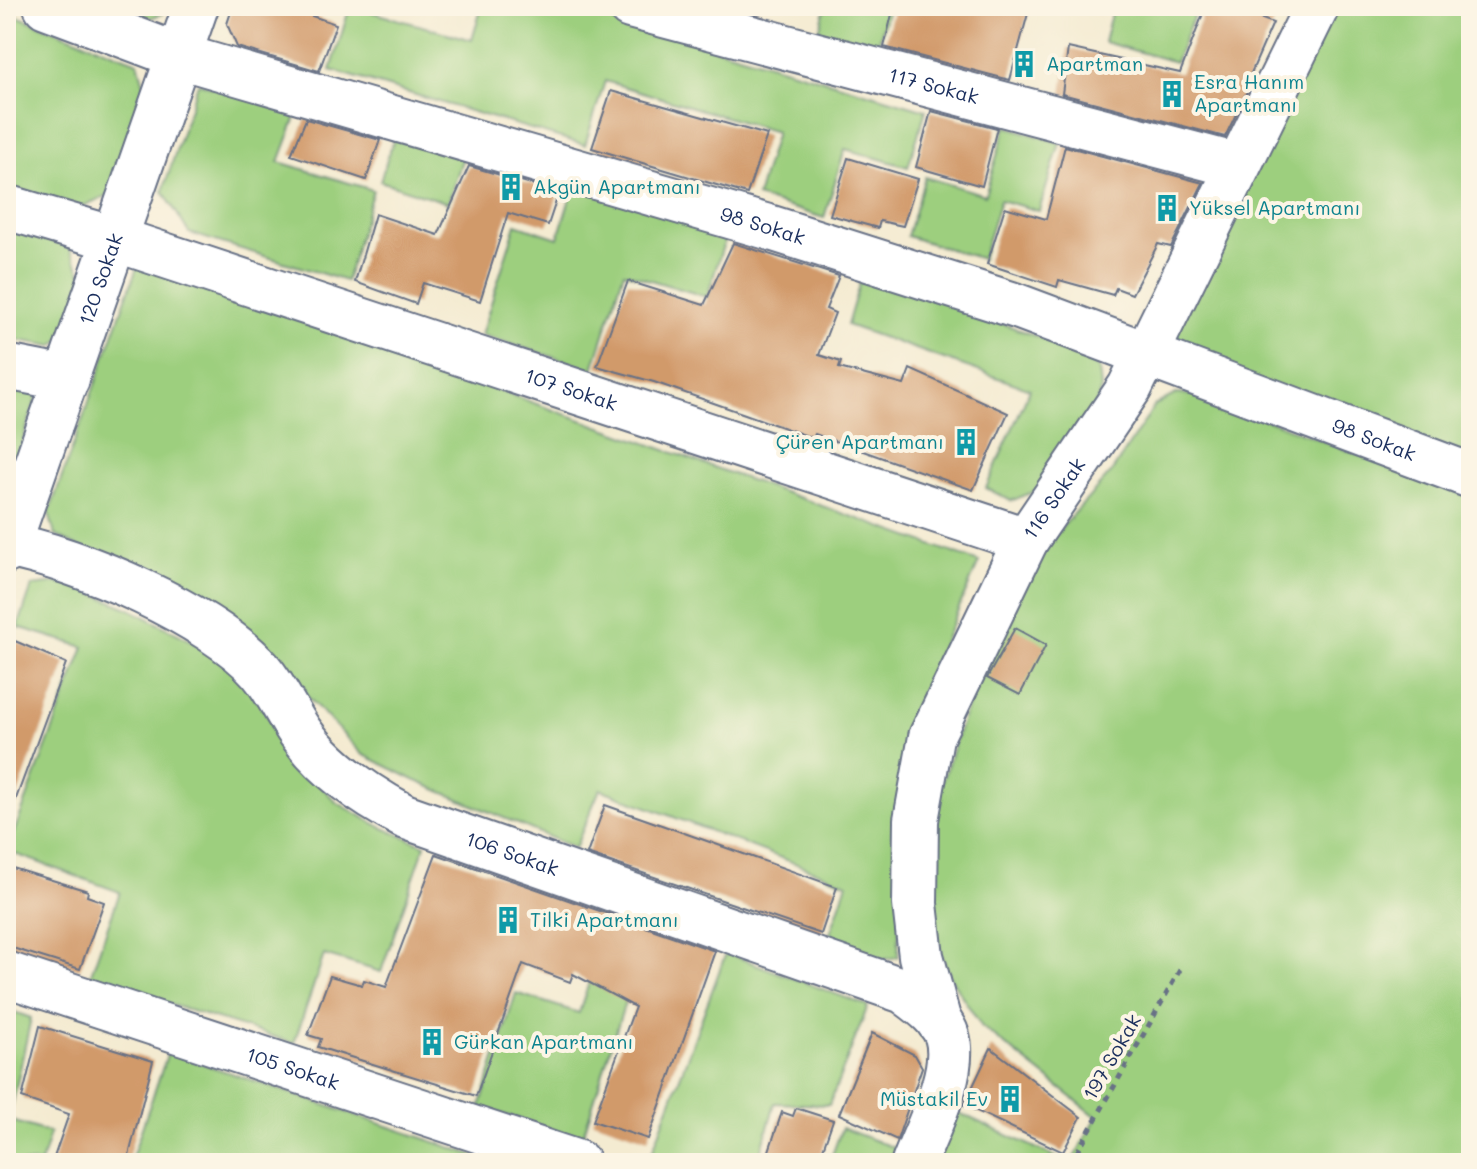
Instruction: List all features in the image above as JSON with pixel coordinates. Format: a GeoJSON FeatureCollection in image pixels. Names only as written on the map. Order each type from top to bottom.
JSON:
{"type":"FeatureCollection","features":[{"type":"Feature","properties":{"kind":"street","name":"98 Sokak"},"geometry":{"type":"LineString","coordinates":[[46,6],[179,56],[768,227],[1017,306],[1471,476]]}},
{"type":"Feature","properties":{"kind":"street","name":"120 Sokak"},"geometry":{"type":"LineString","coordinates":[[7,547],[196,6]]}},
{"type":"Feature","properties":{"kind":"street","name":"117 Sokak"},"geometry":{"type":"LineString","coordinates":[[630,6],[722,18],[1238,166]]}},
{"type":"Feature","properties":{"kind":"street","name":"116 Sokak"},"geometry":{"type":"LineString","coordinates":[[939,1022],[921,956],[915,904],[916,820],[931,737],[1026,540],[1122,400],[1238,166],[1305,9]]}},
{"type":"Feature","properties":{"kind":"street","name":"107 Sokak"},"geometry":{"type":"LineString","coordinates":[[6,207],[115,239],[1026,540]]}},
{"type":"Feature","properties":{"kind":"street"},"geometry":{"type":"LineString","coordinates":[[6,367],[67,379]]}},
{"type":"Feature","properties":{"kind":"street","name":"106 Sokak"},"geometry":{"type":"LineString","coordinates":[[7,547],[99,574],[215,632],[260,670],[283,700],[299,732],[324,759],[375,800],[404,816],[904,991],[939,1022]]}},
{"type":"Feature","properties":{"kind":"street","name":"105 Sokak"},"geometry":{"type":"LineString","coordinates":[[6,974],[578,1163]]}},
{"type":"Feature","properties":{"kind":"street"},"geometry":{"type":"LineString","coordinates":[[914,1163],[938,1100],[948,1060],[947,1036],[939,1022]]}},
{"type":"Feature","properties":{"kind":"path","name":"197 Sokak"},"geometry":{"type":"LineString","coordinates":[[1071,1163],[1181,968]]}},
{"type":"Feature","properties":{"kind":"green space"},"geometry":{"type":"Polygon","coordinates":[[[113,6],[166,6],[163,14],[150,18],[113,6]]]}},
{"type":"Feature","properties":{"kind":"green space"},"geometry":{"type":"Polygon","coordinates":[[[350,6],[472,40],[482,6],[572,6],[926,110],[908,167],[845,149],[824,218],[757,197],[776,132],[605,81],[585,145],[331,70],[350,6]]]}},
{"type":"Feature","properties":{"kind":"green space"},"geometry":{"type":"Polygon","coordinates":[[[826,6],[889,6],[875,54],[817,38],[826,6]]]}},
{"type":"Feature","properties":{"kind":"green space"},"geometry":{"type":"Polygon","coordinates":[[[1113,6],[1198,6],[1175,62],[1104,42],[1113,6]]]}},
{"type":"Feature","properties":{"kind":"green space"},"geometry":{"type":"Polygon","coordinates":[[[1338,6],[1471,6],[1471,466],[1185,357],[1172,322],[1338,6]]]}},
{"type":"Feature","properties":{"kind":"green space"},"geometry":{"type":"Polygon","coordinates":[[[6,12],[138,62],[147,95],[111,194],[76,209],[6,186],[6,12]]]}},
{"type":"Feature","properties":{"kind":"green space"},"geometry":{"type":"Polygon","coordinates":[[[198,83],[299,109],[279,162],[373,190],[346,281],[189,233],[163,191],[198,83]]]}},
{"type":"Feature","properties":{"kind":"green space"},"geometry":{"type":"Polygon","coordinates":[[[1006,126],[1060,143],[1039,211],[1000,200],[982,259],[907,236],[925,177],[985,195],[1006,126]]]}},
{"type":"Feature","properties":{"kind":"green space"},"geometry":{"type":"Polygon","coordinates":[[[397,129],[465,151],[448,203],[380,181],[397,129]]]}},
{"type":"Feature","properties":{"kind":"green space"},"geometry":{"type":"Polygon","coordinates":[[[574,185],[727,233],[707,297],[624,272],[593,369],[481,335],[516,224],[558,238],[574,185]]]}},
{"type":"Feature","properties":{"kind":"green space"},"geometry":{"type":"Polygon","coordinates":[[[6,227],[68,246],[83,276],[68,333],[53,346],[6,338],[6,227]]]}},
{"type":"Feature","properties":{"kind":"green space"},"geometry":{"type":"Polygon","coordinates":[[[139,262],[979,562],[906,728],[898,957],[881,960],[829,937],[847,883],[600,789],[575,848],[414,780],[362,754],[247,633],[55,535],[49,513],[139,262]]]}},
{"type":"Feature","properties":{"kind":"green space"},"geometry":{"type":"Polygon","coordinates":[[[863,271],[1078,352],[1099,369],[1101,388],[1093,415],[1038,490],[1011,501],[986,488],[1030,389],[847,325],[863,271]]]}},
{"type":"Feature","properties":{"kind":"green space"},"geometry":{"type":"Polygon","coordinates":[[[6,384],[39,390],[6,492],[6,384]]]}},
{"type":"Feature","properties":{"kind":"green space"},"geometry":{"type":"Polygon","coordinates":[[[1176,394],[1201,395],[1471,497],[1471,1163],[1071,1163],[1097,1117],[982,1027],[951,979],[933,934],[938,794],[963,717],[1025,568],[1111,473],[1155,405],[1176,394]]]}},
{"type":"Feature","properties":{"kind":"green space"},"geometry":{"type":"Polygon","coordinates":[[[66,582],[130,609],[230,661],[300,763],[336,802],[381,827],[425,845],[381,972],[324,955],[294,1043],[89,979],[120,892],[7,851],[84,647],[18,627],[32,586],[66,582]]]}},
{"type":"Feature","properties":{"kind":"green space"},"geometry":{"type":"Polygon","coordinates":[[[611,914],[649,926],[582,1139],[480,1107],[516,993],[579,1013],[611,914]]]}},
{"type":"Feature","properties":{"kind":"green space"},"geometry":{"type":"Polygon","coordinates":[[[726,953],[868,1006],[829,1105],[775,1103],[758,1163],[648,1163],[726,953]]]}},
{"type":"Feature","properties":{"kind":"green space"},"geometry":{"type":"Polygon","coordinates":[[[6,1009],[31,1018],[9,1120],[50,1133],[41,1163],[6,1163],[6,1009]]]}},
{"type":"Feature","properties":{"kind":"green space"},"geometry":{"type":"Polygon","coordinates":[[[168,1052],[488,1160],[487,1163],[130,1163],[168,1052]]]}},
{"type":"Feature","properties":{"kind":"green space"},"geometry":{"type":"Polygon","coordinates":[[[957,1112],[1066,1162],[930,1163],[957,1112]]]}},
{"type":"Feature","properties":{"kind":"green space"},"geometry":{"type":"Polygon","coordinates":[[[842,1128],[895,1148],[890,1163],[829,1163],[842,1128]]]}},
{"type":"Feature","properties":{"kind":"building"},"geometry":{"type":"Polygon","coordinates":[[[233,6],[315,6],[312,16],[336,24],[319,71],[237,47],[227,24],[233,6]]]}},
{"type":"Feature","properties":{"kind":"building"},"geometry":{"type":"Polygon","coordinates":[[[894,6],[1030,6],[1010,80],[884,47],[894,6]]]}},
{"type":"Feature","properties":{"kind":"building"},"geometry":{"type":"Polygon","coordinates":[[[1206,6],[1228,6],[1273,23],[1248,80],[1252,81],[1225,137],[1062,94],[1068,48],[1180,73],[1206,6]]]}},
{"type":"Feature","properties":{"kind":"building"},"geometry":{"type":"Polygon","coordinates":[[[611,91],[767,135],[747,194],[592,148],[611,91]]]}},
{"type":"Feature","properties":{"kind":"building"},"geometry":{"type":"Polygon","coordinates":[[[931,111],[997,128],[982,186],[916,167],[931,111]]]}},
{"type":"Feature","properties":{"kind":"building"},"geometry":{"type":"Polygon","coordinates":[[[306,119],[380,140],[366,180],[291,155],[306,119]]]}},
{"type":"Feature","properties":{"kind":"building"},"geometry":{"type":"Polygon","coordinates":[[[1065,146],[1203,183],[1171,247],[1158,244],[1132,294],[1116,288],[1113,295],[1059,280],[1057,287],[987,264],[1005,207],[1046,219],[1065,146]]]}},
{"type":"Feature","properties":{"kind":"building"},"geometry":{"type":"Polygon","coordinates":[[[848,158],[918,179],[903,226],[880,221],[878,228],[830,215],[848,158]]]}},
{"type":"Feature","properties":{"kind":"building"},"geometry":{"type":"Polygon","coordinates":[[[469,166],[559,192],[548,225],[508,213],[480,301],[423,283],[416,304],[355,282],[375,214],[438,235],[469,166]]]}},
{"type":"Feature","properties":{"kind":"building"},"geometry":{"type":"Polygon","coordinates":[[[733,243],[839,276],[826,309],[835,313],[819,355],[841,362],[839,368],[904,385],[910,369],[1008,413],[973,490],[815,434],[813,438],[654,382],[597,366],[628,281],[704,305],[733,243]]]}},
{"type":"Feature","properties":{"kind":"building"},"geometry":{"type":"Polygon","coordinates":[[[1015,628],[1046,645],[1020,695],[987,678],[1015,628]]]}},
{"type":"Feature","properties":{"kind":"building"},"geometry":{"type":"Polygon","coordinates":[[[15,641],[66,663],[10,815],[6,814],[6,662],[15,641]]]}},
{"type":"Feature","properties":{"kind":"building"},"geometry":{"type":"Polygon","coordinates":[[[605,805],[837,887],[821,934],[587,854],[605,805]]]}},
{"type":"Feature","properties":{"kind":"building"},"geometry":{"type":"Polygon","coordinates":[[[436,854],[715,951],[648,1139],[593,1121],[635,1007],[573,974],[570,982],[523,964],[476,1096],[318,1047],[321,1039],[308,1035],[330,976],[362,985],[364,980],[386,987],[436,854]]]}},
{"type":"Feature","properties":{"kind":"building"},"geometry":{"type":"Polygon","coordinates":[[[6,866],[88,891],[87,896],[104,902],[80,969],[6,946],[6,866]]]}},
{"type":"Feature","properties":{"kind":"building"},"geometry":{"type":"Polygon","coordinates":[[[40,1026],[153,1061],[127,1163],[52,1163],[69,1114],[22,1098],[40,1026]]]}},
{"type":"Feature","properties":{"kind":"building"},"geometry":{"type":"Polygon","coordinates":[[[872,1033],[915,1055],[922,1067],[897,1140],[839,1114],[872,1033]]]}},
{"type":"Feature","properties":{"kind":"building","name":"Müstakil Ev"},"geometry":{"type":"Polygon","coordinates":[[[991,1048],[1081,1117],[1063,1152],[964,1105],[991,1048]]]}},
{"type":"Feature","properties":{"kind":"building"},"geometry":{"type":"Polygon","coordinates":[[[796,1108],[833,1120],[818,1163],[765,1163],[782,1112],[793,1116],[796,1108]]]}},
{"type":"Feature","properties":{"kind":"place","name":"Apartman"},"geometry":{"type":"Point","coordinates":[1024,64]}},
{"type":"Feature","properties":{"kind":"place","name":"Esra Hanım Apartmanı"},"geometry":{"type":"Point","coordinates":[1172,94]}},
{"type":"Feature","properties":{"kind":"place","name":"Akgün Apartmanı"},"geometry":{"type":"Point","coordinates":[511,187]}},
{"type":"Feature","properties":{"kind":"place","name":"Yüksel Apartmanı"},"geometry":{"type":"Point","coordinates":[1167,208]}},
{"type":"Feature","properties":{"kind":"place","name":"Çüren Apartmanı"},"geometry":{"type":"Point","coordinates":[966,442]}},
{"type":"Feature","properties":{"kind":"place","name":"Tilki Apartmanı"},"geometry":{"type":"Point","coordinates":[508,920]}},
{"type":"Feature","properties":{"kind":"place","name":"Gürkan Apartmanı"},"geometry":{"type":"Point","coordinates":[432,1042]}},
{"type":"Feature","properties":{"kind":"place","name":"Müstakil Ev"},"geometry":{"type":"Point","coordinates":[1010,1099]}}]}
